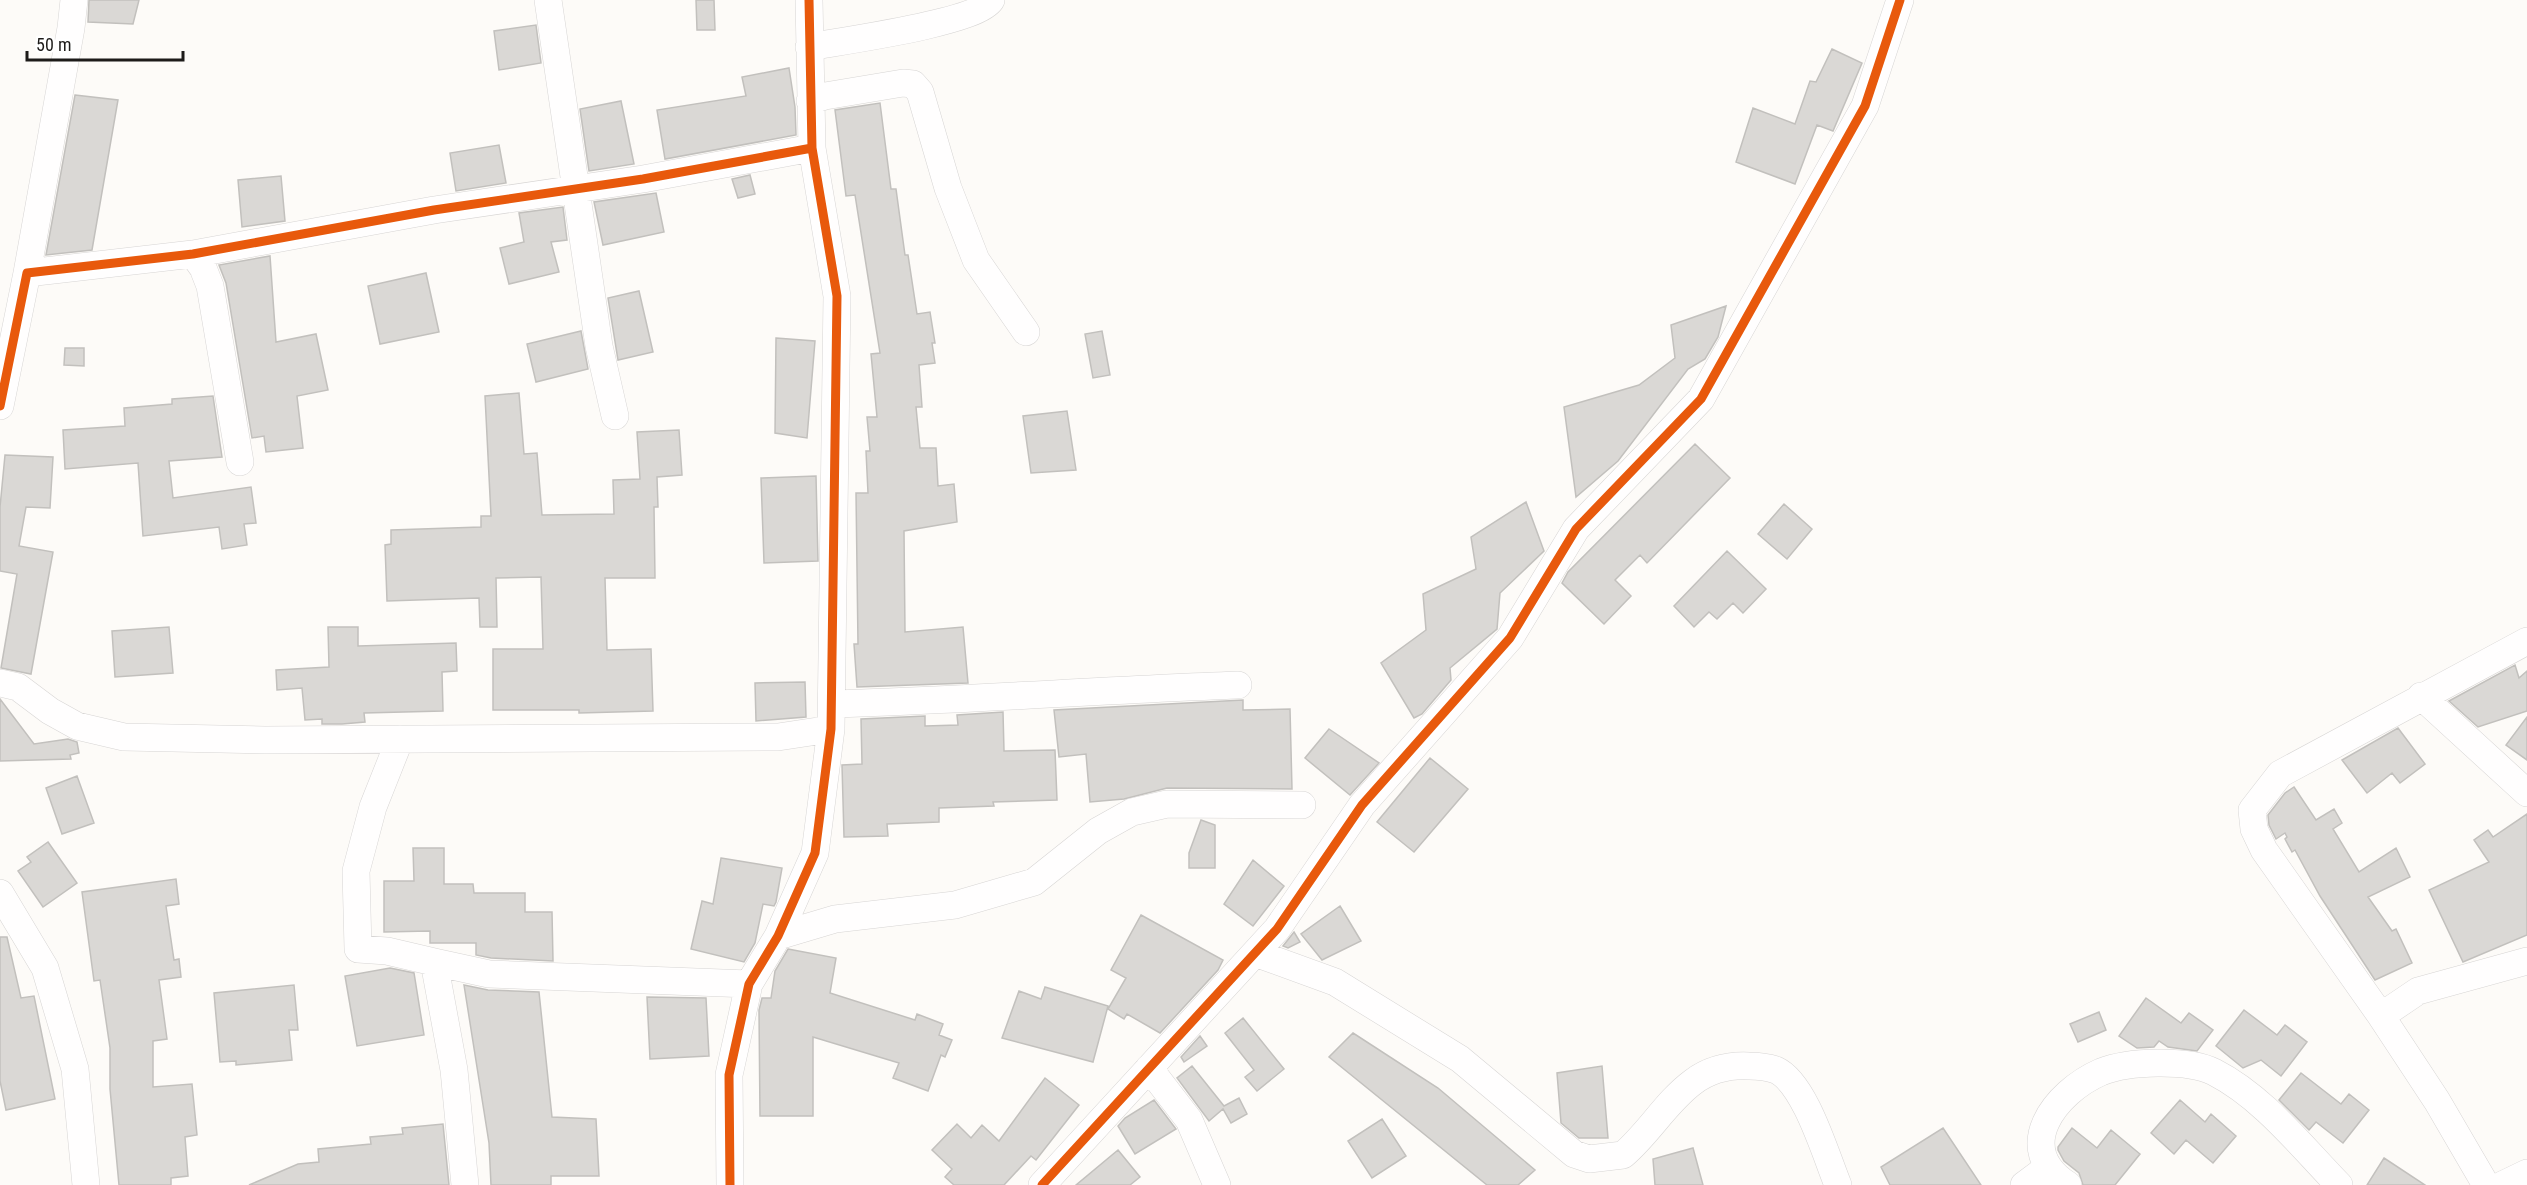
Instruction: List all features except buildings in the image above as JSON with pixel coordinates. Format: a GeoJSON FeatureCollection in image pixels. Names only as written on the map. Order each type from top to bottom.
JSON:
{"type":"FeatureCollection","features":[{"type":"Feature","properties":{"kind":"street"},"geometry":{"type":"LineString","coordinates":[[0,406],[27,273],[74,0]]}},
{"type":"Feature","properties":{"kind":"street"},"geometry":{"type":"LineString","coordinates":[[548,0],[599,346],[615,416]]}},
{"type":"Feature","properties":{"kind":"street"},"geometry":{"type":"LineString","coordinates":[[730,1185],[729,1075],[749,984],[778,936],[815,853],[832,716],[837,296],[812,148],[809,0]]}},
{"type":"Feature","properties":{"kind":"street"},"geometry":{"type":"LineString","coordinates":[[809,46],[945,21],[974,13],[991,0]]}},
{"type":"Feature","properties":{"kind":"street"},"geometry":{"type":"LineString","coordinates":[[1042,1185],[1277,929],[1362,805],[1510,638],[1576,529],[1701,399],[1864,106],[1900,0]]}},
{"type":"Feature","properties":{"kind":"street"},"geometry":{"type":"LineString","coordinates":[[810,101],[825,96],[913,84],[920,92],[948,188],[976,260],[1026,332]]}},
{"type":"Feature","properties":{"kind":"street"},"geometry":{"type":"LineString","coordinates":[[27,273],[193,254],[434,210],[575,189],[812,148]]}},
{"type":"Feature","properties":{"kind":"street"},"geometry":{"type":"LineString","coordinates":[[193,254],[203,268],[210,286],[240,462]]}},
{"type":"Feature","properties":{"kind":"street"},"geometry":{"type":"LineString","coordinates":[[2486,1185],[2437,1101],[2381,1016],[2264,850],[2254,829],[2252,810],[2280,774],[2421,696],[2527,641]]}},
{"type":"Feature","properties":{"kind":"street"},"geometry":{"type":"LineString","coordinates":[[0,683],[18,687],[50,711],[77,726],[124,736],[266,740],[778,737],[832,716],[950,701],[1061,691],[1238,685]]}},
{"type":"Feature","properties":{"kind":"street"},"geometry":{"type":"LineString","coordinates":[[2421,696],[2527,794]]}},
{"type":"Feature","properties":{"kind":"street"},"geometry":{"type":"LineString","coordinates":[[400,739],[373,807],[356,871],[358,949],[387,951],[489,974],[749,984]]}},
{"type":"Feature","properties":{"kind":"street"},"geometry":{"type":"LineString","coordinates":[[778,936],[835,919],[955,905],[1034,882],[1098,831],[1132,812],[1167,804],[1302,805]]}},
{"type":"Feature","properties":{"kind":"street"},"geometry":{"type":"LineString","coordinates":[[0,893],[45,968],[75,1069],[86,1185]]}},
{"type":"Feature","properties":{"kind":"street"},"geometry":{"type":"LineString","coordinates":[[1255,953],[1345,988],[1460,1059],[1574,1154],[1589,1159],[1623,1155],[1677,1096],[1693,1082],[1711,1071],[1737,1065],[1777,1071],[1793,1086],[1806,1107],[1838,1185]]}},
{"type":"Feature","properties":{"kind":"street"},"geometry":{"type":"LineString","coordinates":[[2381,1016],[2418,991],[2527,961]]}},
{"type":"Feature","properties":{"kind":"street"},"geometry":{"type":"LineString","coordinates":[[434,962],[454,1070],[465,1185]]}},
{"type":"Feature","properties":{"kind":"street"},"geometry":{"type":"LineString","coordinates":[[2068,1185],[2047,1168],[2042,1151],[2041,1133],[2047,1118],[2058,1103],[2101,1072],[2130,1064],[2163,1062],[2212,1071],[2245,1092],[2339,1185]]}},
{"type":"Feature","properties":{"kind":"street"},"geometry":{"type":"LineString","coordinates":[[1149,1068],[1189,1120],[1216,1185]]}},
{"type":"Feature","properties":{"kind":"street"},"geometry":{"type":"LineString","coordinates":[[2024,1185],[2047,1168]]}},
{"type":"Feature","properties":{"kind":"street"},"geometry":{"type":"LineString","coordinates":[[2502,1185],[2527,1173]]}},
{"type":"Feature","properties":{"kind":"cycle path"},"geometry":{"type":"LineString","coordinates":[[730,1185],[729,1075],[749,984],[778,936],[815,853],[831,729],[837,296],[812,148],[809,0]]}},
{"type":"Feature","properties":{"kind":"cycle path"},"geometry":{"type":"LineString","coordinates":[[1042,1185],[1277,929],[1362,805],[1510,638],[1576,529],[1701,399],[1865,106],[1900,0]]}},
{"type":"Feature","properties":{"kind":"cycle path"},"geometry":{"type":"LineString","coordinates":[[0,406],[27,273],[193,254],[434,210],[643,179],[812,148]]}}]}
